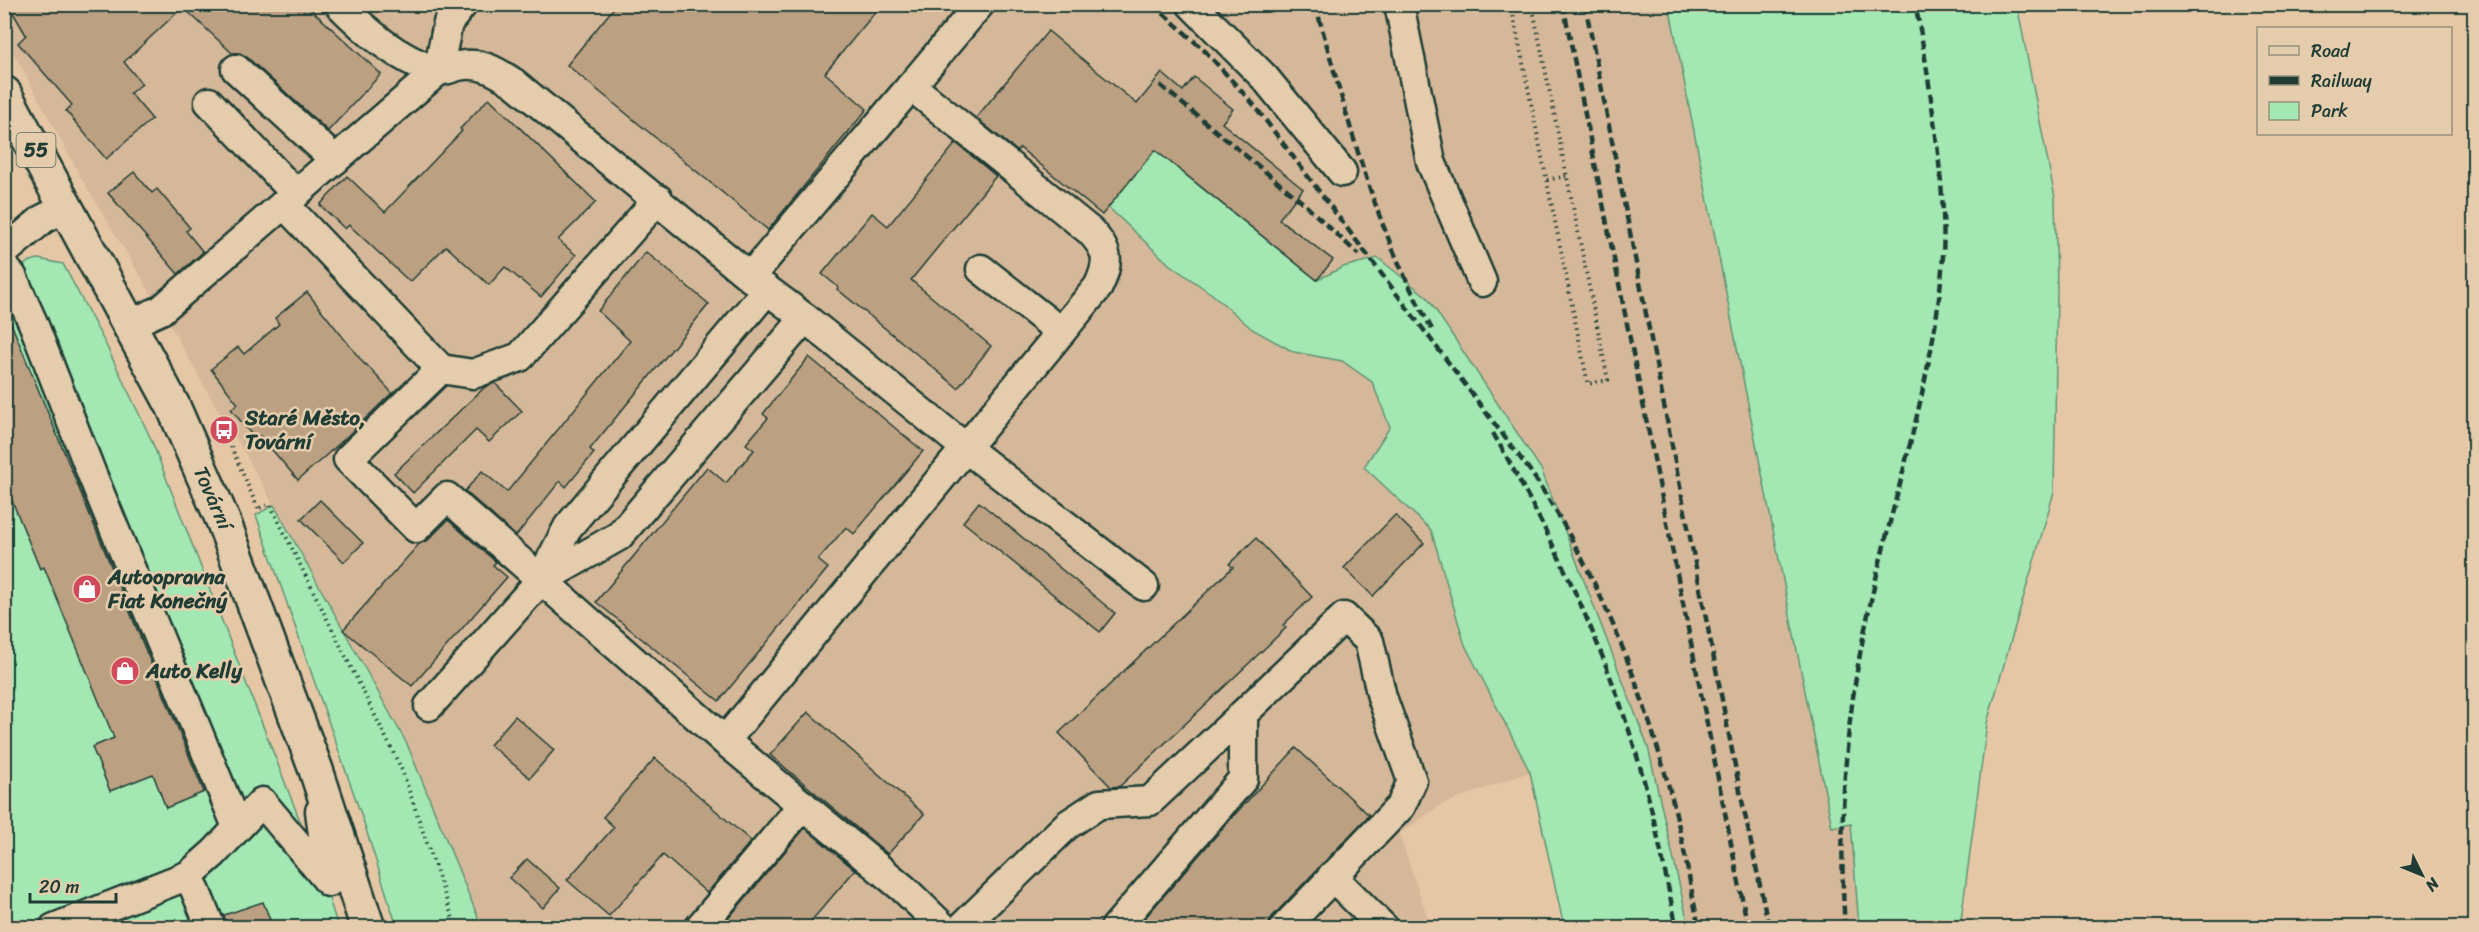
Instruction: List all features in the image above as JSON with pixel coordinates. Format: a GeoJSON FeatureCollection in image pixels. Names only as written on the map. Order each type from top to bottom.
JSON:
{"type":"FeatureCollection","features":[{"type":"Feature","properties":{"kind":"main road","name":"Tovární"},"geometry":{"type":"LineString","coordinates":[[4,93],[173,406],[224,523],[316,770],[368,927]]}},
{"type":"Feature","properties":{"kind":"street"},"geometry":{"type":"LineString","coordinates":[[339,4],[369,33],[406,57],[438,71]]}},
{"type":"Feature","properties":{"kind":"street"},"geometry":{"type":"LineString","coordinates":[[438,71],[448,22],[462,4]]}},
{"type":"Feature","properties":{"kind":"street"},"geometry":{"type":"LineString","coordinates":[[429,706],[540,581],[568,526],[911,86],[980,4]]}},
{"type":"Feature","properties":{"kind":"street"},"geometry":{"type":"LineString","coordinates":[[1191,4],[1265,78],[1342,172]]}},
{"type":"Feature","properties":{"kind":"street"},"geometry":{"type":"LineString","coordinates":[[1399,4],[1431,162],[1482,282]]}},
{"type":"Feature","properties":{"kind":"street"},"geometry":{"type":"LineString","coordinates":[[130,324],[161,310],[438,71],[464,65],[480,65],[514,82],[759,283],[967,449],[1144,586]]}},
{"type":"Feature","properties":{"kind":"street"},"geometry":{"type":"LineString","coordinates":[[237,69],[335,160]]}},
{"type":"Feature","properties":{"kind":"street"},"geometry":{"type":"LineString","coordinates":[[725,741],[1062,333],[1098,287],[1105,273],[1106,256],[1101,242],[1090,231],[911,86]]}},
{"type":"Feature","properties":{"kind":"street"},"geometry":{"type":"LineString","coordinates":[[209,102],[290,199],[441,369],[473,374],[520,357],[658,199]]}},
{"type":"Feature","properties":{"kind":"street"},"geometry":{"type":"LineString","coordinates":[[4,252],[43,219],[67,207]]}},
{"type":"Feature","properties":{"kind":"street"},"geometry":{"type":"LineString","coordinates":[[4,267],[12,276],[33,323],[95,482],[237,827]]}},
{"type":"Feature","properties":{"kind":"street"},"geometry":{"type":"LineString","coordinates":[[981,269],[1062,333]]}},
{"type":"Feature","properties":{"kind":"street"},"geometry":{"type":"LineString","coordinates":[[540,581],[619,536],[805,318]]}},
{"type":"Feature","properties":{"kind":"street"},"geometry":{"type":"LineString","coordinates":[[441,369],[348,459],[416,528],[447,497],[540,581],[725,741],[904,889],[944,927]]}},
{"type":"Feature","properties":{"kind":"street"},"geometry":{"type":"LineString","coordinates":[[961,927],[1067,825],[1099,804],[1150,801],[1344,617],[1369,641],[1382,697],[1412,781],[1401,806],[1284,927]]}},
{"type":"Feature","properties":{"kind":"street"},"geometry":{"type":"LineString","coordinates":[[1115,927],[1243,779],[1242,714]]}},
{"type":"Feature","properties":{"kind":"street"},"geometry":{"type":"LineString","coordinates":[[54,927],[111,917],[189,875],[214,853],[262,802],[329,882],[316,770]]}},
{"type":"Feature","properties":{"kind":"street"},"geometry":{"type":"LineString","coordinates":[[699,927],[803,805]]}},
{"type":"Feature","properties":{"kind":"street"},"geometry":{"type":"LineString","coordinates":[[189,875],[211,927]]}},
{"type":"Feature","properties":{"kind":"street"},"geometry":{"type":"LineString","coordinates":[[1332,876],[1384,927]]}},
{"type":"Feature","properties":{"kind":"path"},"geometry":{"type":"LineString","coordinates":[[1511,4],[1588,384],[1608,380],[1532,4]]}},
{"type":"Feature","properties":{"kind":"path"},"geometry":{"type":"LineString","coordinates":[[1546,180],[1567,176]]}},
{"type":"Feature","properties":{"kind":"path"},"geometry":{"type":"LineString","coordinates":[[260,508],[270,504],[402,770],[456,927]]}},
{"type":"Feature","properties":{"kind":"shaded area"},"geometry":{"type":"Polygon","coordinates":[[[4,5],[1669,5],[1832,827],[1851,823],[1859,927],[1564,927],[1529,772],[1441,805],[1399,834],[1431,927],[482,927],[407,744],[230,427],[226,425],[174,332],[82,179],[5,37],[4,5]]]}},
{"type":"Feature","properties":{"kind":"green space"},"geometry":{"type":"Polygon","coordinates":[[[1669,5],[2017,5],[2055,198],[2057,289],[2054,492],[1987,723],[1961,927],[1859,927],[1851,823],[1832,827],[1669,5]]]}},
{"type":"Feature","properties":{"kind":"green space"},"geometry":{"type":"Polygon","coordinates":[[[1170,131],[1177,168],[1317,280],[1343,267],[1378,258],[1427,297],[1541,469],[1648,747],[1689,927],[1564,927],[1530,772],[1465,645],[1431,530],[1364,467],[1390,427],[1372,382],[1342,361],[1294,352],[1252,329],[1212,294],[1170,265],[1108,207],[1170,131]]]}},
{"type":"Feature","properties":{"kind":"green space"},"geometry":{"type":"Polygon","coordinates":[[[38,259],[63,264],[106,345],[151,439],[323,880],[338,927],[273,927],[262,903],[192,927],[5,927],[5,281],[28,262],[38,259]]]}},
{"type":"Feature","properties":{"kind":"green space"},"geometry":{"type":"Polygon","coordinates":[[[274,505],[407,744],[482,927],[397,927],[363,820],[256,515],[274,505]]]}},
{"type":"Feature","properties":{"kind":"building"},"geometry":{"type":"Polygon","coordinates":[[[8,4],[305,4],[381,74],[328,131],[247,57],[240,53],[232,53],[183,7],[124,62],[142,84],[130,93],[152,119],[106,159],[66,111],[72,105],[18,43],[26,35],[8,4]]]}},
{"type":"Feature","properties":{"kind":"building"},"geometry":{"type":"Polygon","coordinates":[[[617,4],[882,4],[825,73],[867,109],[768,230],[567,65],[617,4]]]}},
{"type":"Feature","properties":{"kind":"building"},"geometry":{"type":"Polygon","coordinates":[[[1048,31],[1137,104],[1162,73],[1183,91],[1194,77],[1233,109],[1222,123],[1303,189],[1279,219],[1333,260],[1317,280],[1155,150],[1102,215],[1020,148],[1017,151],[976,118],[1048,31]]]}},
{"type":"Feature","properties":{"kind":"building"},"geometry":{"type":"Polygon","coordinates":[[[489,98],[596,202],[558,240],[576,255],[541,297],[505,267],[489,285],[446,246],[410,282],[349,225],[345,229],[320,205],[347,176],[385,212],[462,131],[460,129],[489,98]]]}},
{"type":"Feature","properties":{"kind":"building"},"geometry":{"type":"Polygon","coordinates":[[[956,143],[996,176],[911,280],[991,346],[958,388],[837,289],[838,287],[822,274],[872,213],[888,226],[956,143]]]}},
{"type":"Feature","properties":{"kind":"building"},"geometry":{"type":"Polygon","coordinates":[[[134,172],[152,193],[157,189],[190,228],[186,231],[203,252],[178,274],[108,193],[134,172]]]}},
{"type":"Feature","properties":{"kind":"building"},"geometry":{"type":"Polygon","coordinates":[[[646,252],[709,304],[590,449],[594,453],[566,487],[560,481],[516,536],[465,491],[482,471],[507,492],[630,341],[598,311],[646,252]]]}},
{"type":"Feature","properties":{"kind":"building"},"geometry":{"type":"Polygon","coordinates":[[[307,292],[365,365],[392,393],[298,480],[260,436],[255,439],[231,409],[238,404],[211,369],[238,347],[244,354],[279,324],[275,318],[307,292]]]}},
{"type":"Feature","properties":{"kind":"building"},"geometry":{"type":"Polygon","coordinates":[[[4,306],[204,792],[166,808],[153,774],[110,791],[92,747],[114,738],[44,567],[40,569],[4,481],[4,306]]]}},
{"type":"Feature","properties":{"kind":"building"},"geometry":{"type":"Polygon","coordinates":[[[809,357],[923,451],[854,534],[846,527],[818,560],[828,568],[719,701],[596,602],[707,467],[726,483],[754,450],[746,444],[768,418],[763,414],[809,357]]]}},
{"type":"Feature","properties":{"kind":"building"},"geometry":{"type":"Polygon","coordinates":[[[495,383],[522,411],[489,442],[476,430],[413,493],[394,473],[485,387],[495,383]]]}},
{"type":"Feature","properties":{"kind":"building"},"geometry":{"type":"Polygon","coordinates":[[[320,500],[363,543],[344,562],[301,519],[320,500]]]}},
{"type":"Feature","properties":{"kind":"building"},"geometry":{"type":"Polygon","coordinates":[[[979,502],[1115,613],[1100,632],[963,522],[979,502]]]}},
{"type":"Feature","properties":{"kind":"building"},"geometry":{"type":"Polygon","coordinates":[[[1395,515],[1424,543],[1373,596],[1344,568],[1395,515]]]}},
{"type":"Feature","properties":{"kind":"building"},"geometry":{"type":"Polygon","coordinates":[[[448,520],[496,562],[493,565],[507,577],[412,686],[343,630],[419,544],[428,540],[448,520]]]}},
{"type":"Feature","properties":{"kind":"building"},"geometry":{"type":"Polygon","coordinates":[[[1256,538],[1312,597],[1283,625],[1286,628],[1120,786],[1111,787],[1059,733],[1233,567],[1229,564],[1256,538]]]}},
{"type":"Feature","properties":{"kind":"building"},"geometry":{"type":"Polygon","coordinates":[[[808,712],[924,814],[888,854],[770,755],[808,712]]]}},
{"type":"Feature","properties":{"kind":"building"},"geometry":{"type":"Polygon","coordinates":[[[515,716],[554,750],[530,778],[490,745],[515,716]]]}},
{"type":"Feature","properties":{"kind":"building"},"geometry":{"type":"Polygon","coordinates":[[[1296,748],[1369,815],[1272,917],[1267,927],[1137,927],[1227,823],[1296,748]]]}},
{"type":"Feature","properties":{"kind":"building"},"geometry":{"type":"Polygon","coordinates":[[[655,758],[751,841],[707,893],[663,855],[609,916],[567,880],[614,827],[603,817],[655,758]]]}},
{"type":"Feature","properties":{"kind":"building"},"geometry":{"type":"Polygon","coordinates":[[[805,828],[855,870],[806,927],[721,927],[805,828]]]}},
{"type":"Feature","properties":{"kind":"building"},"geometry":{"type":"Polygon","coordinates":[[[527,859],[560,888],[543,908],[509,878],[527,859]]]}},
{"type":"Feature","properties":{"kind":"building"},"geometry":{"type":"Polygon","coordinates":[[[263,902],[273,927],[227,927],[224,915],[263,902]]]}},
{"type":"Feature","properties":{"kind":"railway"},"geometry":{"type":"LineString","coordinates":[[1153,4],[1206,52],[1254,105],[1531,472],[1555,510],[1597,588],[1646,712],[1676,814],[1699,928]]}},
{"type":"Feature","properties":{"kind":"railway"},"geometry":{"type":"LineString","coordinates":[[1315,4],[1351,129],[1378,211],[1394,252],[1432,329]]}},
{"type":"Feature","properties":{"kind":"railway"},"geometry":{"type":"LineString","coordinates":[[1563,4],[1748,928]]}},
{"type":"Feature","properties":{"kind":"railway"},"geometry":{"type":"LineString","coordinates":[[1585,4],[1769,928]]}},
{"type":"Feature","properties":{"kind":"railway"},"geometry":{"type":"LineString","coordinates":[[1845,928],[1843,811],[1853,695],[1877,574],[1922,393],[1931,348],[1943,256],[1943,214],[1937,144],[1915,4]]}},
{"type":"Feature","properties":{"kind":"railway"},"geometry":{"type":"LineString","coordinates":[[1160,85],[1302,202],[1359,255]]}},
{"type":"Feature","properties":{"kind":"railway"},"geometry":{"type":"LineString","coordinates":[[1493,433],[1565,570],[1606,665],[1639,762],[1677,928]]}},
{"type":"Feature","properties":{"kind":"place","name":"Staré Město, Tovární"},"geometry":{"type":"Point","coordinates":[224,430]}},
{"type":"Feature","properties":{"kind":"place","name":"Autoopravna Fiat Konečný"},"geometry":{"type":"Point","coordinates":[87,589]}},
{"type":"Feature","properties":{"kind":"place","name":"Auto Kelly"},"geometry":{"type":"Point","coordinates":[125,671]}}]}
